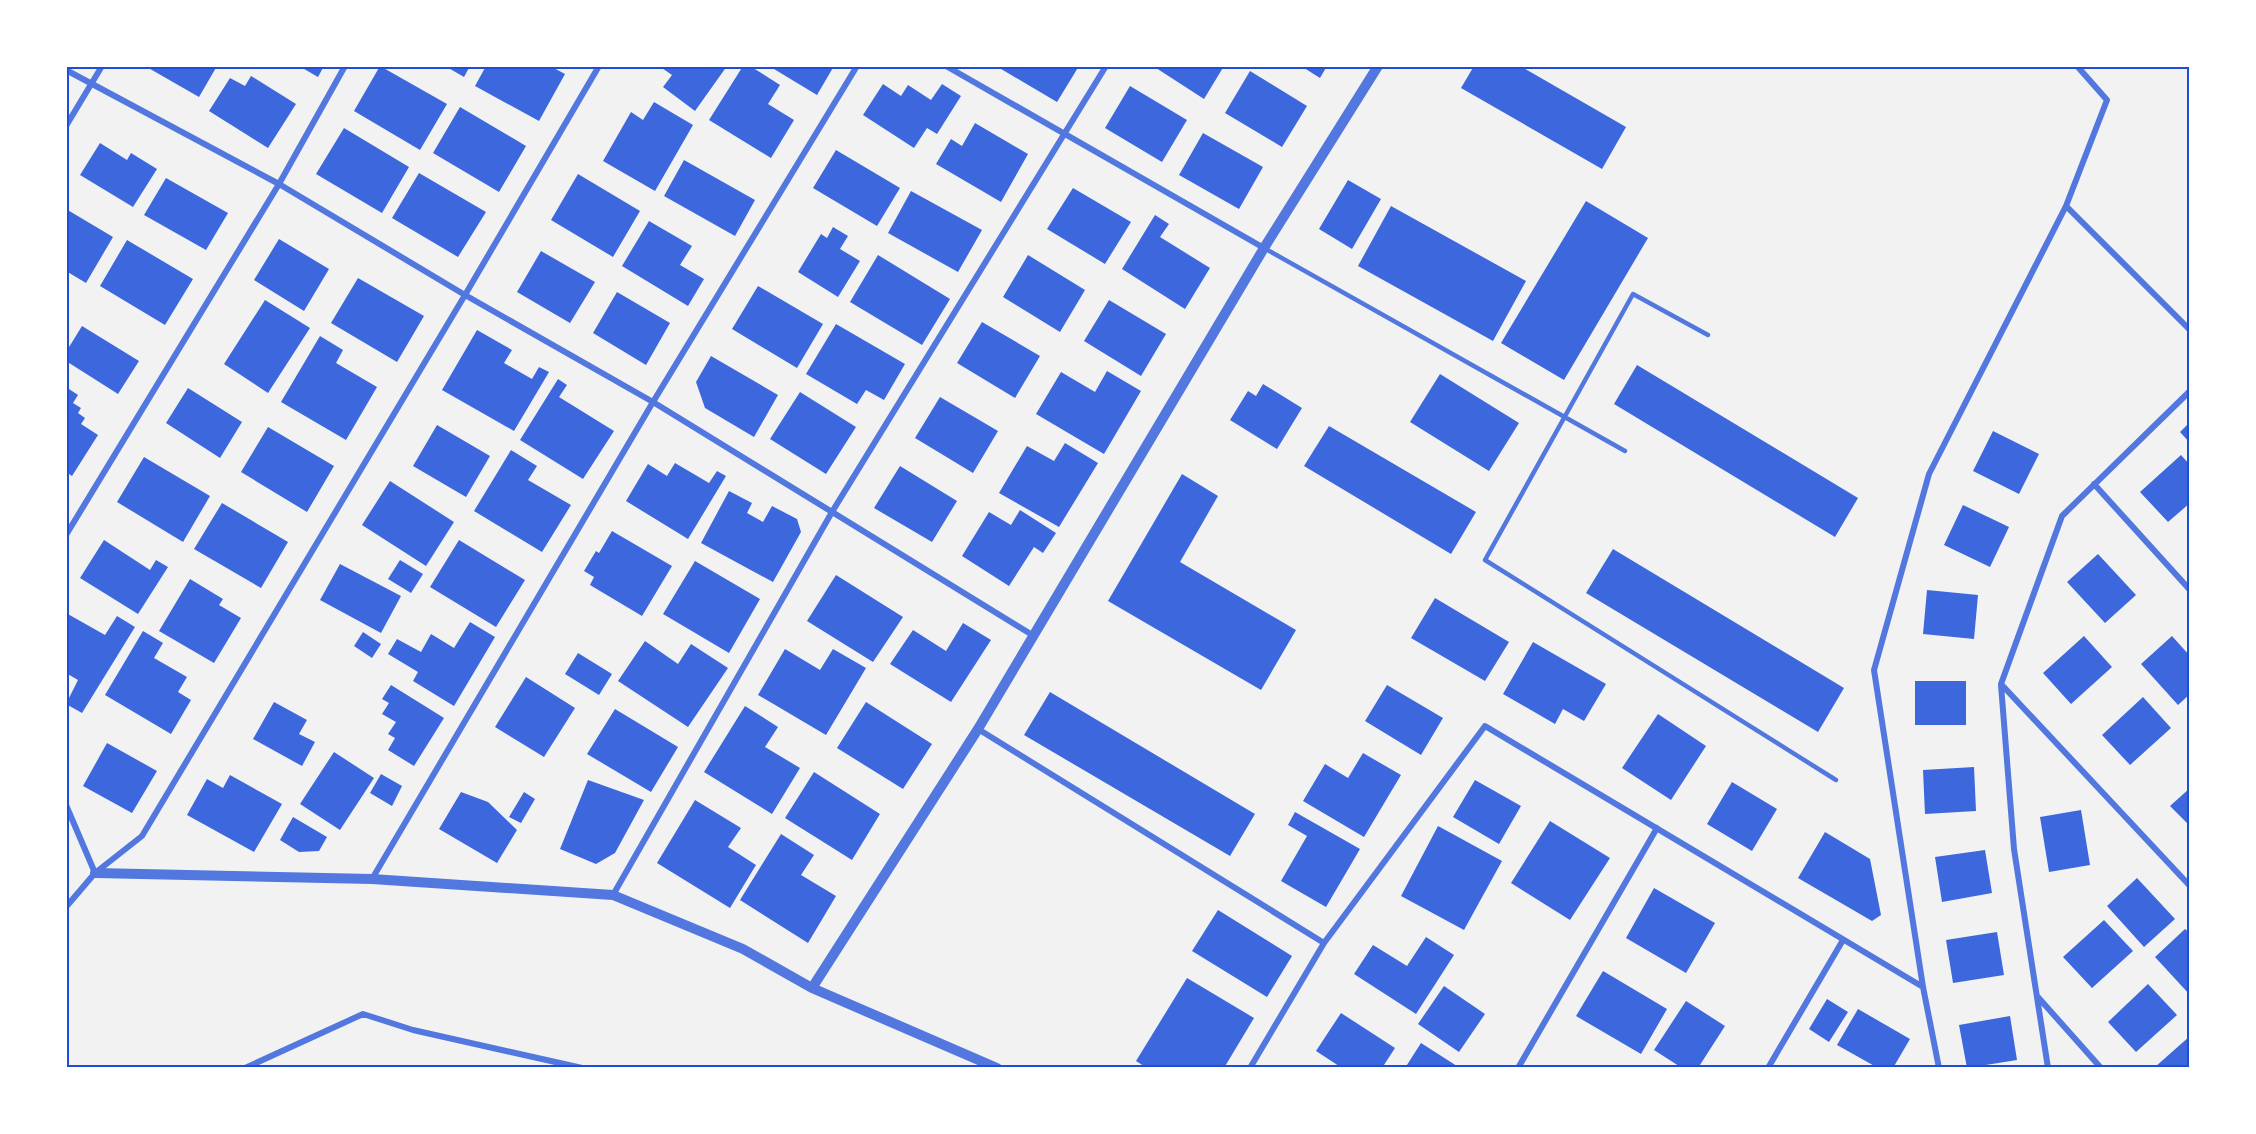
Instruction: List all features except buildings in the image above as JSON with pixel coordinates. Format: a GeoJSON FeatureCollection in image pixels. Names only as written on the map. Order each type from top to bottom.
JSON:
{"type":"FeatureCollection","features":[{"type":"Feature","properties":{"kind":"street"},"geometry":{"type":"LineString","coordinates":[[66,126],[102,66]]}},
{"type":"Feature","properties":{"kind":"street"},"geometry":{"type":"LineString","coordinates":[[66,535],[279,184],[345,66]]}},
{"type":"Feature","properties":{"kind":"street"},"geometry":{"type":"LineString","coordinates":[[66,906],[95,873],[142,836],[599,66]]}},
{"type":"Feature","properties":{"kind":"street"},"geometry":{"type":"LineString","coordinates":[[372,879],[653,402],[857,66]]}},
{"type":"Feature","properties":{"kind":"street"},"geometry":{"type":"LineString","coordinates":[[946,66],[1264,248]]}},
{"type":"Feature","properties":{"kind":"street"},"geometry":{"type":"LineString","coordinates":[[613,895],[832,512],[1106,66]]}},
{"type":"Feature","properties":{"kind":"street"},"geometry":{"type":"LineString","coordinates":[[812,988],[978,729],[1264,248],[1378,66]]}},
{"type":"Feature","properties":{"kind":"street"},"geometry":{"type":"LineString","coordinates":[[1939,1068],[1923,987],[1874,670],[1929,474],[2066,206],[2107,100],[2077,66]]}},
{"type":"Feature","properties":{"kind":"street"},"geometry":{"type":"LineString","coordinates":[[66,70],[279,184],[465,295],[653,402],[1034,636]]}},
{"type":"Feature","properties":{"kind":"street"},"geometry":{"type":"LineString","coordinates":[[2066,206],[2190,330]]}},
{"type":"Feature","properties":{"kind":"street"},"geometry":{"type":"LineString","coordinates":[[2048,1068],[2014,849],[2001,684],[2062,516],[2190,391]]}},
{"type":"Feature","properties":{"kind":"street"},"geometry":{"type":"LineString","coordinates":[[2094,484],[2190,590]]}},
{"type":"Feature","properties":{"kind":"street"},"geometry":{"type":"LineString","coordinates":[[2001,684],[2190,886]]}},
{"type":"Feature","properties":{"kind":"street"},"geometry":{"type":"LineString","coordinates":[[1250,1068],[1324,943],[1485,726],[1923,987]]}},
{"type":"Feature","properties":{"kind":"street"},"geometry":{"type":"LineString","coordinates":[[978,729],[1324,943]]}},
{"type":"Feature","properties":{"kind":"street"},"geometry":{"type":"LineString","coordinates":[[66,805],[95,873]]}},
{"type":"Feature","properties":{"kind":"street"},"geometry":{"type":"LineString","coordinates":[[1518,1068],[1657,828]]}},
{"type":"Feature","properties":{"kind":"street"},"geometry":{"type":"LineString","coordinates":[[95,873],[372,879],[613,895],[743,949],[812,988],[997,1068]]}},
{"type":"Feature","properties":{"kind":"street"},"geometry":{"type":"LineString","coordinates":[[1768,1068],[1843,940]]}},
{"type":"Feature","properties":{"kind":"street"},"geometry":{"type":"LineString","coordinates":[[2036,995],[2101,1068]]}},
{"type":"Feature","properties":{"kind":"street"},"geometry":{"type":"LineString","coordinates":[[244,1068],[363,1014],[413,1030],[582,1068]]}},
{"type":"Feature","properties":{"kind":"lane"},"geometry":{"type":"LineString","coordinates":[[1264,248],[1624,451]]}},
{"type":"Feature","properties":{"kind":"lane"},"geometry":{"type":"LineString","coordinates":[[1708,335],[1633,294],[1485,560],[1836,780]]}}]}
